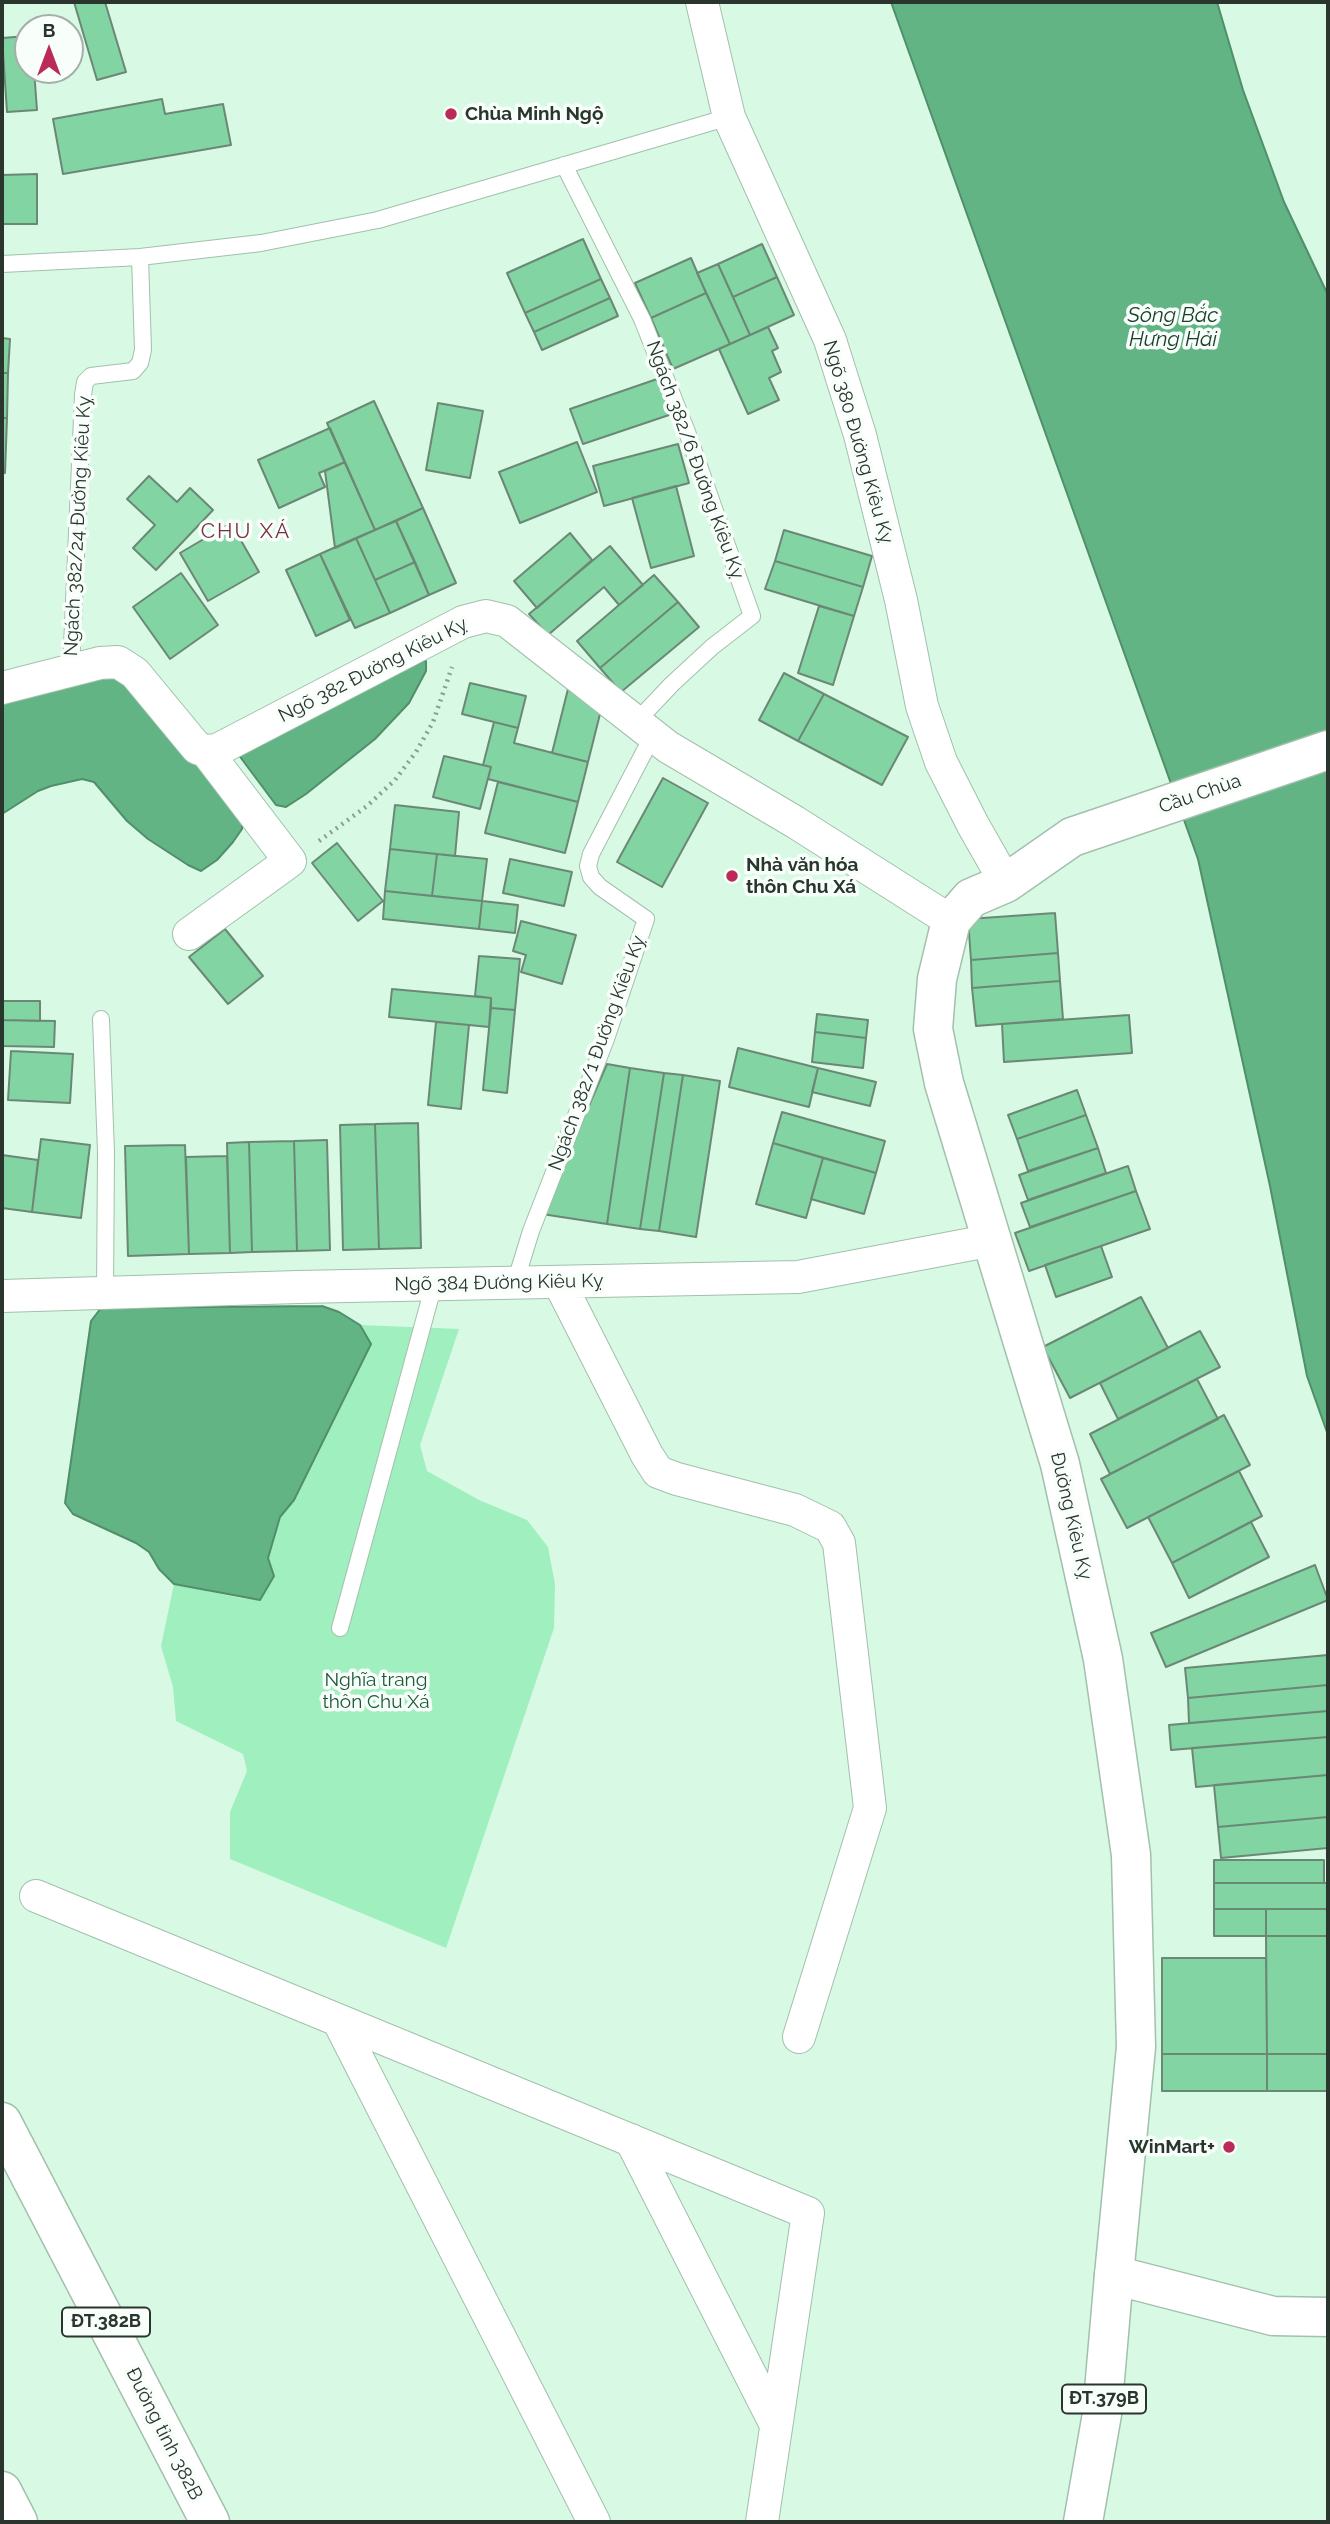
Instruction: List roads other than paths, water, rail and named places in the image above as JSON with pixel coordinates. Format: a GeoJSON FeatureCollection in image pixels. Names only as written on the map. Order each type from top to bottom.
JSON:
{"type":"FeatureCollection","features":[{"type":"Feature","properties":{"kind":"main road","name":"Cầu Chùa"},"geometry":{"type":"LineString","coordinates":[[1006,883],[1072,837],[1328,750]]}},
{"type":"Feature","properties":{"kind":"main road"},"geometry":{"type":"LineString","coordinates":[[951,921],[971,898],[1006,883]]}},
{"type":"Feature","properties":{"kind":"main road","name":"Đường Kiêu Kỵ"},"geometry":{"type":"LineString","coordinates":[[951,921],[937,979],[933,1029],[944,1083],[1060,1464],[1103,1659],[1131,1855],[1136,2047],[1114,2275]]}},
{"type":"Feature","properties":{"kind":"main road","name":"Đường tỉnh 382B"},"geometry":{"type":"LineString","coordinates":[[2,2122],[209,2522]]}},
{"type":"Feature","properties":{"kind":"main road"},"geometry":{"type":"LineString","coordinates":[[1114,2275],[1273,2316],[1328,2317]]}},
{"type":"Feature","properties":{"kind":"main road","name":"ĐT.379B"},"geometry":{"type":"LineString","coordinates":[[1083,2522],[1102,2414],[1114,2275]]}},
{"type":"Feature","properties":{"kind":"main road"},"geometry":{"type":"LineString","coordinates":[[2,2491],[18,2522]]}},
{"type":"Feature","properties":{"kind":"street","name":"Ngõ 380 Đường Kiêu Kỵ"},"geometry":{"type":"LineString","coordinates":[[702,2],[729,117],[834,352],[860,435],[901,600],[922,706],[941,762],[1006,883]]}},
{"type":"Feature","properties":{"kind":"street","name":"Ngõ 382 Đường Kiêu Kỵ"},"geometry":{"type":"LineString","coordinates":[[206,751],[217,750],[463,622],[486,616],[507,621],[668,747],[795,822],[951,921]]}},
{"type":"Feature","properties":{"kind":"street"},"geometry":{"type":"LineString","coordinates":[[2,688],[100,663],[118,662],[135,673],[197,748],[206,751],[290,861],[189,934]]}},
{"type":"Feature","properties":{"kind":"street","name":"Ngõ 384 Đường Kiêu Kỵ"},"geometry":{"type":"LineString","coordinates":[[2,1296],[798,1277],[993,1240]]}},
{"type":"Feature","properties":{"kind":"street"},"geometry":{"type":"LineString","coordinates":[[559,1282],[658,1472],[795,1510],[830,1527],[839,1543],[870,1808],[799,2037]]}},
{"type":"Feature","properties":{"kind":"street"},"geometry":{"type":"LineString","coordinates":[[36,1896],[808,2213],[762,2522]]}},
{"type":"Feature","properties":{"kind":"street"},"geometry":{"type":"LineString","coordinates":[[338,2020],[594,2522]]}},
{"type":"Feature","properties":{"kind":"street"},"geometry":{"type":"LineString","coordinates":[[631,2140],[776,2425]]}},
{"type":"Feature","properties":{"kind":"lane"},"geometry":{"type":"LineString","coordinates":[[2,264],[139,257],[261,243],[378,220],[729,117]]}},
{"type":"Feature","properties":{"kind":"lane","name":"Ngách 382/6 Đường Kiêu Kỵ"},"geometry":{"type":"LineString","coordinates":[[564,165],[642,319],[687,432],[752,616],[671,684],[645,728]]}},
{"type":"Feature","properties":{"kind":"lane","name":"Ngách 382/24 Đường Kiêu Kỵ"},"geometry":{"type":"LineString","coordinates":[[71,670],[82,396],[85,382],[91,376],[133,371],[140,363],[143,350],[139,257]]}},
{"type":"Feature","properties":{"kind":"lane","name":"Ngách 382/1 Đường Kiêu Kỵ"},"geometry":{"type":"LineString","coordinates":[[515,1283],[531,1231],[606,1039],[646,919],[600,887],[591,877],[588,866],[591,853],[645,728]]}},
{"type":"Feature","properties":{"kind":"lane"},"geometry":{"type":"LineString","coordinates":[[101,1019],[106,1152],[105,1293]]}},
{"type":"Feature","properties":{"kind":"lane"},"geometry":{"type":"LineString","coordinates":[[340,1628],[434,1284]]}},
{"type":"Feature","properties":{"kind":"water","name":"Sông Bắc Hưng Hải"},"geometry":{"type":"Polygon","coordinates":[[[891,2],[1217,2],[1243,90],[1284,202],[1328,295],[1328,1435],[1307,1376],[1270,1186],[1198,859],[891,2]]]}},
{"type":"Feature","properties":{"kind":"water"},"geometry":{"type":"Polygon","coordinates":[[[426,661],[426,671],[409,703],[375,739],[286,807],[276,805],[235,750],[426,661]]]}},
{"type":"Feature","properties":{"kind":"water"},"geometry":{"type":"Polygon","coordinates":[[[125,674],[242,820],[242,829],[233,842],[217,860],[201,871],[148,839],[127,821],[94,782],[82,779],[51,786],[38,791],[2,814],[2,702],[78,681],[125,674]]]}},
{"type":"Feature","properties":{"kind":"water"},"geometry":{"type":"Polygon","coordinates":[[[322,1306],[339,1312],[360,1325],[371,1344],[294,1500],[280,1517],[268,1558],[274,1576],[260,1600],[174,1584],[159,1569],[149,1552],[136,1543],[73,1514],[65,1503],[91,1321],[101,1308],[322,1306]]]}},
{"type":"Feature","properties":{"kind":"place","name":"Chùa Minh Ngộ"},"geometry":{"type":"Point","coordinates":[451,114]}},
{"type":"Feature","properties":{"kind":"place","name":"Nhà văn hóa thôn Chu Xá"},"geometry":{"type":"Point","coordinates":[732,876]}},
{"type":"Feature","properties":{"kind":"place","name":"WinMart+"},"geometry":{"type":"Point","coordinates":[1229,2147]}},
{"type":"Feature","properties":{"kind":"district","name":"CHU XÁ"},"geometry":{"type":"Point","coordinates":[246,532]}},
{"type":"Feature","properties":{"kind":"park label","name":"Nghĩa trang thôn Chu Xá"},"geometry":{"type":"Point","coordinates":[376,1691]}}]}
